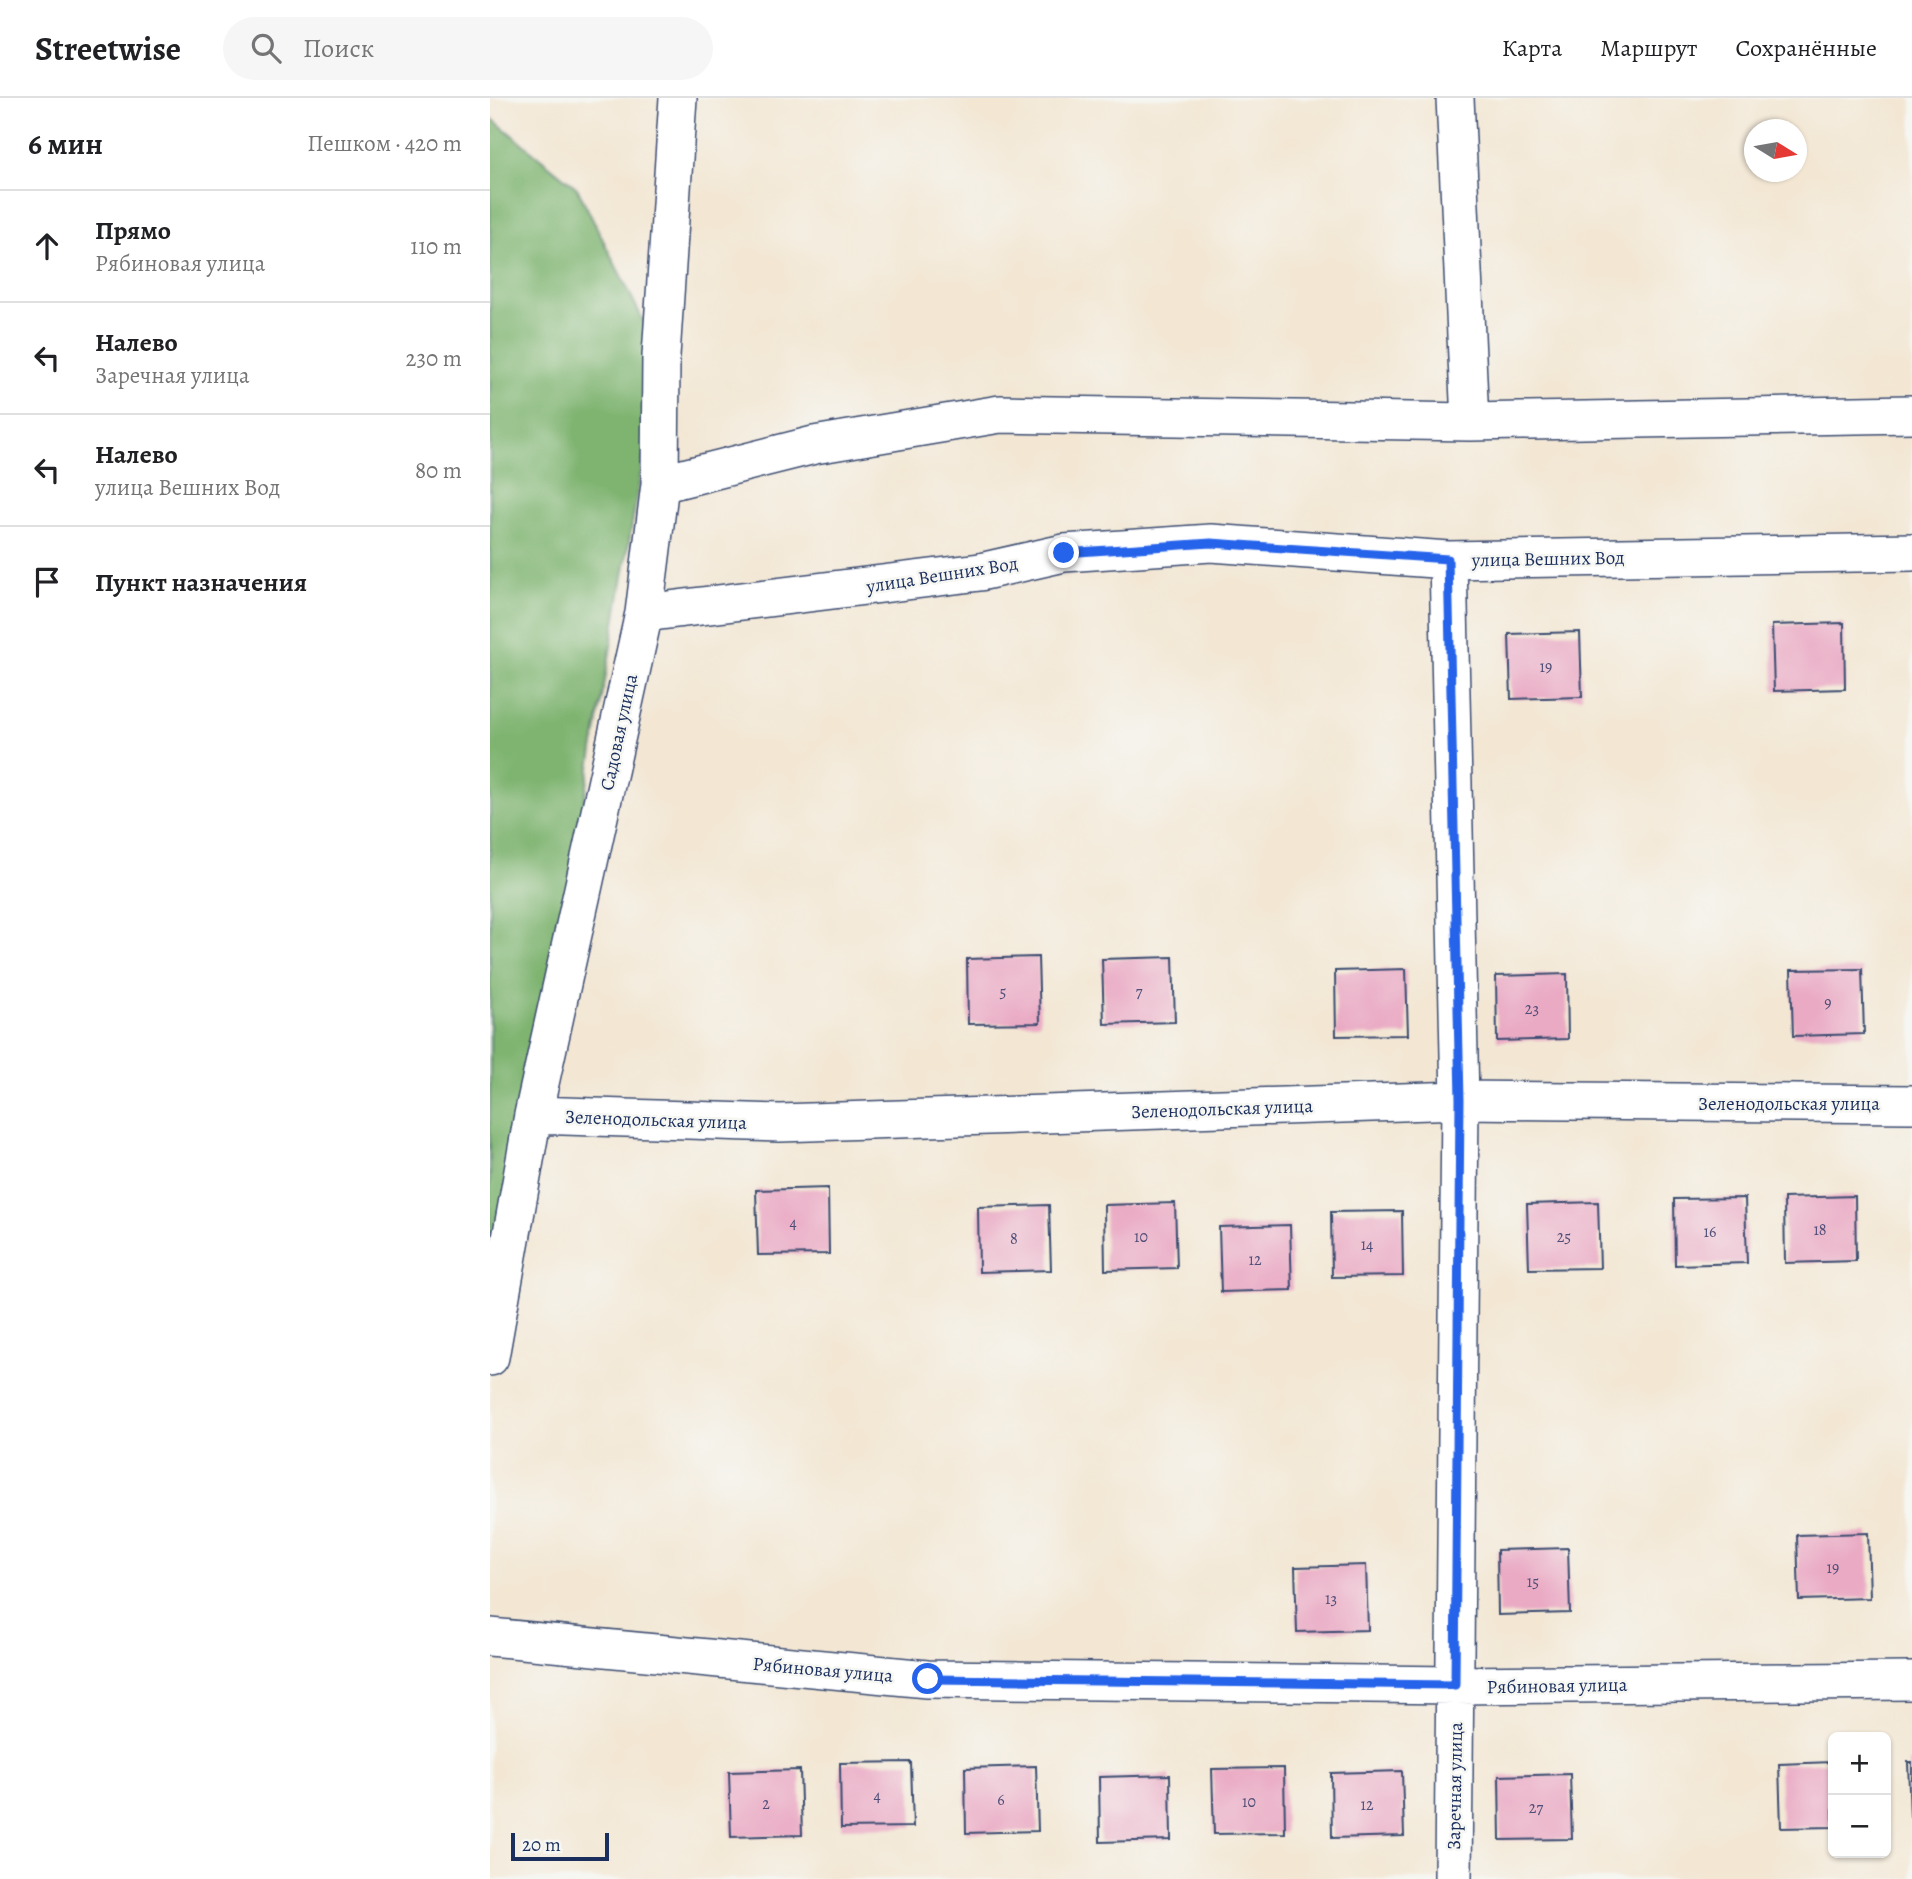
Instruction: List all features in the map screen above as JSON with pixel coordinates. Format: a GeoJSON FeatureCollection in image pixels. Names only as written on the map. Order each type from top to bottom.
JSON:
{"type":"FeatureCollection","features":[{"type":"Feature","properties":{"kind":"street","name":"Садовая улица"},"geometry":{"type":"LineString","coordinates":[[490,1357],[533,1115],[644,613],[660,484],[662,356],[678,98]]}},
{"type":"Feature","properties":{"kind":"street"},"geometry":{"type":"LineString","coordinates":[[1455,98],[1470,422]]}},
{"type":"Feature","properties":{"kind":"street"},"geometry":{"type":"LineString","coordinates":[[660,484],[814,445],[1000,414],[1470,422],[1912,414]]}},
{"type":"Feature","properties":{"kind":"street","name":"улица Вешних Вод"},"geometry":{"type":"LineString","coordinates":[[644,613],[979,572],[1064,553],[1211,543],[1448,559],[1912,552]]}},
{"type":"Feature","properties":{"kind":"street","name":"Заречная улица"},"geometry":{"type":"LineString","coordinates":[[1448,559],[1460,1100],[1453,1879]]}},
{"type":"Feature","properties":{"kind":"street","name":"Зеленодольская улица"},"geometry":{"type":"LineString","coordinates":[[533,1115],[780,1123],[1460,1100],[1912,1104]]}},
{"type":"Feature","properties":{"kind":"street","name":"Рябиновая улица"},"geometry":{"type":"LineString","coordinates":[[490,1637],[928,1679],[1455,1685],[1912,1681]]}},
{"type":"Feature","properties":{"kind":"green space"},"geometry":{"type":"Polygon","coordinates":[[[490,117],[577,188],[661,356],[490,1348],[490,117]]]}},
{"type":"Feature","properties":{"kind":"building"},"geometry":{"type":"Polygon","coordinates":[[[1844,623],[1845,689],[1774,691],[1772,625],[1844,623]]]}},
{"type":"Feature","properties":{"kind":"building"},"geometry":{"type":"Polygon","coordinates":[[[1580,632],[1582,697],[1511,699],[1509,634],[1580,632]]]}},
{"type":"Feature","properties":{"kind":"building"},"geometry":{"type":"Polygon","coordinates":[[[1038,957],[1040,1023],[968,1024],[967,959],[1038,957]]]}},
{"type":"Feature","properties":{"kind":"building"},"geometry":{"type":"Polygon","coordinates":[[[1173,957],[1175,1022],[1104,1024],[1102,959],[1173,957]]]}},
{"type":"Feature","properties":{"kind":"building"},"geometry":{"type":"Polygon","coordinates":[[[1406,969],[1408,1035],[1336,1036],[1335,971],[1406,969]]]}},
{"type":"Feature","properties":{"kind":"building"},"geometry":{"type":"Polygon","coordinates":[[[1862,969],[1864,1034],[1793,1036],[1791,970],[1862,969]]]}},
{"type":"Feature","properties":{"kind":"building"},"geometry":{"type":"Polygon","coordinates":[[[1567,974],[1568,1039],[1497,1041],[1496,976],[1567,974]]]}},
{"type":"Feature","properties":{"kind":"building"},"geometry":{"type":"Polygon","coordinates":[[[828,1188],[829,1254],[758,1255],[756,1190],[828,1188]]]}},
{"type":"Feature","properties":{"kind":"building"},"geometry":{"type":"Polygon","coordinates":[[[1855,1196],[1856,1261],[1785,1263],[1784,1198],[1855,1196]]]}},
{"type":"Feature","properties":{"kind":"building"},"geometry":{"type":"Polygon","coordinates":[[[1745,1198],[1747,1263],[1675,1265],[1674,1199],[1745,1198]]]}},
{"type":"Feature","properties":{"kind":"building"},"geometry":{"type":"Polygon","coordinates":[[[1598,1202],[1600,1268],[1529,1269],[1527,1204],[1598,1202]]]}},
{"type":"Feature","properties":{"kind":"building"},"geometry":{"type":"Polygon","coordinates":[[[1175,1203],[1177,1268],[1105,1270],[1104,1205],[1175,1203]]]}},
{"type":"Feature","properties":{"kind":"building"},"geometry":{"type":"Polygon","coordinates":[[[1049,1205],[1051,1270],[979,1272],[978,1207],[1049,1205]]]}},
{"type":"Feature","properties":{"kind":"building"},"geometry":{"type":"Polygon","coordinates":[[[1402,1211],[1403,1276],[1332,1277],[1331,1212],[1402,1211]]]}},
{"type":"Feature","properties":{"kind":"building"},"geometry":{"type":"Polygon","coordinates":[[[1290,1225],[1292,1290],[1221,1292],[1219,1227],[1290,1225]]]}},
{"type":"Feature","properties":{"kind":"building"},"geometry":{"type":"Polygon","coordinates":[[[1868,1533],[1870,1598],[1799,1600],[1797,1535],[1868,1533]]]}},
{"type":"Feature","properties":{"kind":"building"},"geometry":{"type":"Polygon","coordinates":[[[1568,1548],[1570,1613],[1498,1615],[1497,1550],[1568,1548]]]}},
{"type":"Feature","properties":{"kind":"building"},"geometry":{"type":"Polygon","coordinates":[[[1366,1565],[1368,1630],[1297,1632],[1295,1567],[1366,1565]]]}},
{"type":"Feature","properties":{"kind":"building"},"geometry":{"type":"Polygon","coordinates":[[[911,1762],[913,1827],[841,1828],[840,1763],[911,1762]]]}},
{"type":"Feature","properties":{"kind":"building"},"geometry":{"type":"Polygon","coordinates":[[[1828,1762],[1828,1827],[1781,1828],[1779,1764],[1828,1762]]]}},
{"type":"Feature","properties":{"kind":"building"},"geometry":{"type":"Polygon","coordinates":[[[1908,1762],[1912,1762],[1912,1816],[1910,1816],[1908,1762]]]}},
{"type":"Feature","properties":{"kind":"building"},"geometry":{"type":"Polygon","coordinates":[[[1036,1766],[1038,1831],[966,1833],[965,1768],[1036,1766]]]}},
{"type":"Feature","properties":{"kind":"building"},"geometry":{"type":"Polygon","coordinates":[[[1284,1768],[1285,1833],[1214,1834],[1212,1769],[1284,1768]]]}},
{"type":"Feature","properties":{"kind":"building"},"geometry":{"type":"Polygon","coordinates":[[[800,1770],[802,1835],[731,1837],[729,1772],[800,1770]]]}},
{"type":"Feature","properties":{"kind":"building"},"geometry":{"type":"Polygon","coordinates":[[[1402,1771],[1404,1836],[1332,1838],[1331,1773],[1402,1771]]]}},
{"type":"Feature","properties":{"kind":"building"},"geometry":{"type":"Polygon","coordinates":[[[1570,1774],[1572,1839],[1500,1840],[1499,1776],[1570,1774]]]}},
{"type":"Feature","properties":{"kind":"building"},"geometry":{"type":"Polygon","coordinates":[[[1170,1775],[1171,1840],[1100,1842],[1099,1777],[1170,1775]]]}},
{"type":"Feature","properties":{"kind":"route"},"geometry":{"type":"LineString","coordinates":[[928,1679],[1455,1685],[1460,1100],[1448,559],[1211,543],[1064,553]]}}]}
